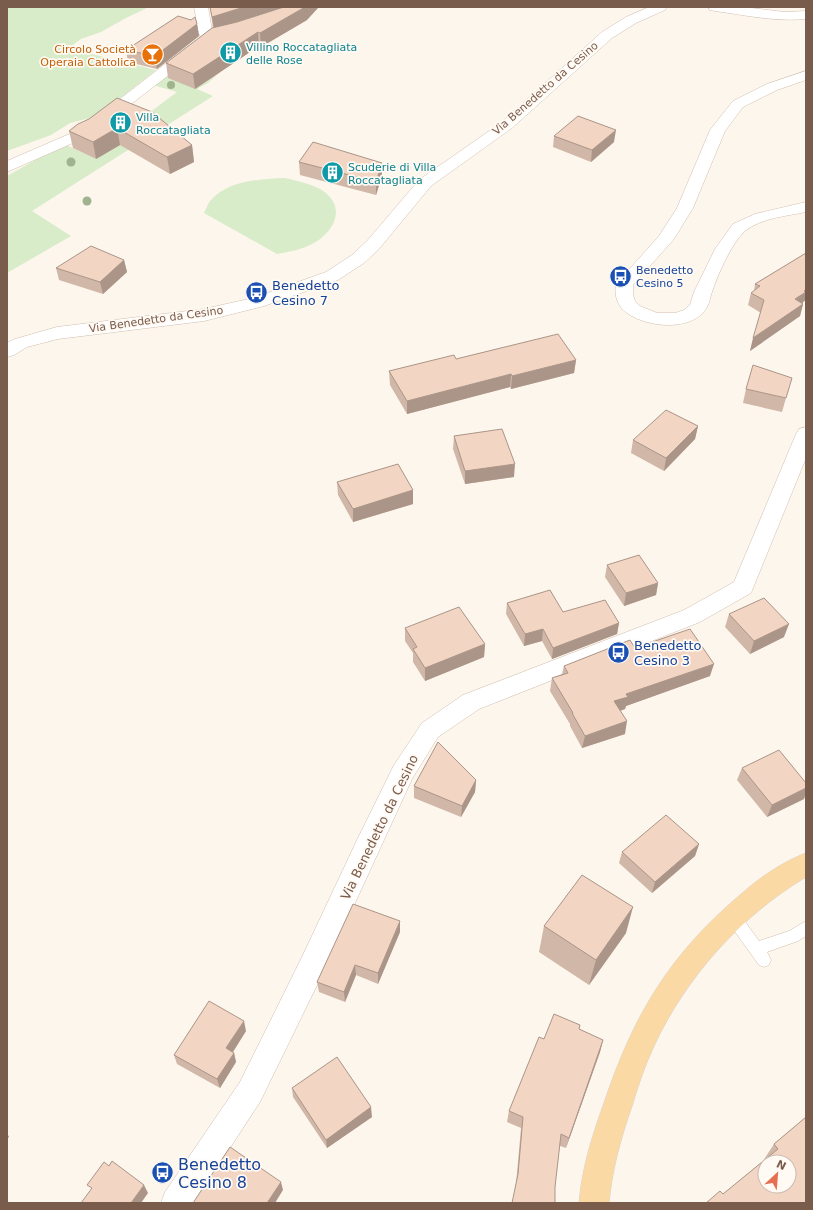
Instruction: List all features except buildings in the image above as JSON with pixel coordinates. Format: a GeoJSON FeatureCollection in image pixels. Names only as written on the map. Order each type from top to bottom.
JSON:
{"type":"FeatureCollection","features":[{"type":"Feature","properties":{"kind":"main road"},"geometry":{"type":"LineString","coordinates":[[594,1203],[595,1182],[605,1140],[624,1085],[644,1035],[668,994],[697,956],[733,917],[768,888],[792,871],[806,864]]}},
{"type":"Feature","properties":{"kind":"street"},"geometry":{"type":"LineString","coordinates":[[7,167],[86,132],[214,36],[204,32],[204,15],[201,7]]}},
{"type":"Feature","properties":{"kind":"street","name":"Via Benedetto da Cesino"},"geometry":{"type":"LineString","coordinates":[[7,351],[21,343],[57,333],[204,315],[258,302],[332,276],[358,259],[373,245],[424,182],[507,125],[607,35],[631,20],[660,7]]}},
{"type":"Feature","properties":{"kind":"street"},"geometry":{"type":"LineString","coordinates":[[715,7],[765,14],[806,15]]}},
{"type":"Feature","properties":{"kind":"street"},"geometry":{"type":"LineString","coordinates":[[806,75],[772,87],[738,104],[718,130],[685,208],[670,233],[625,284],[623,292],[624,300],[636,311],[654,318],[680,318],[692,314],[699,307],[702,294],[723,250],[740,227],[766,216],[806,207]]}},
{"type":"Feature","properties":{"kind":"street","name":"Via Benedetto da Cesino"},"geometry":{"type":"LineString","coordinates":[[176,1203],[250,1092],[312,966],[366,848],[403,772],[430,730],[471,702],[692,616],[743,587],[806,434]]}},
{"type":"Feature","properties":{"kind":"lane"},"geometry":{"type":"LineString","coordinates":[[733,917],[760,955],[806,928]]}},
{"type":"Feature","properties":{"kind":"green space"},"geometry":{"type":"Polygon","coordinates":[[[7,7],[149,7],[101,32],[81,39],[69,48],[69,51],[76,50],[156,70],[98,116],[70,123],[51,135],[7,151],[7,7]]]}},
{"type":"Feature","properties":{"kind":"green space"},"geometry":{"type":"Polygon","coordinates":[[[194,52],[231,62],[208,83],[197,89],[213,96],[32,211],[71,236],[7,273],[7,176],[64,144],[96,159],[137,122],[177,92],[153,85],[194,52]]]}},
{"type":"Feature","properties":{"kind":"green space"},"geometry":{"type":"Polygon","coordinates":[[[285,178],[320,189],[329,196],[334,203],[336,211],[335,219],[331,227],[319,240],[306,247],[277,254],[204,213],[211,200],[218,193],[227,188],[256,180],[285,178]]]}},
{"type":"Feature","properties":{"kind":"place","name":"Villino Roccatagliata delle Rose"},"geometry":{"type":"Point","coordinates":[230,53]}},
{"type":"Feature","properties":{"kind":"place","name":"Circolo Società Operaia Cattolica"},"geometry":{"type":"Point","coordinates":[152,55]}},
{"type":"Feature","properties":{"kind":"place","name":"Villa Roccatagliata"},"geometry":{"type":"Point","coordinates":[120,123]}},
{"type":"Feature","properties":{"kind":"place","name":"Scuderie di Villa Roccatagliata"},"geometry":{"type":"Point","coordinates":[332,173]}},
{"type":"Feature","properties":{"kind":"place","name":"Benedetto Cesino 5"},"geometry":{"type":"Point","coordinates":[620,276]}},
{"type":"Feature","properties":{"kind":"place","name":"Benedetto Cesino 7"},"geometry":{"type":"Point","coordinates":[257,292]}},
{"type":"Feature","properties":{"kind":"place","name":"Benedetto Cesino 3"},"geometry":{"type":"Point","coordinates":[619,652]}},
{"type":"Feature","properties":{"kind":"place","name":"Benedetto Cesino 8"},"geometry":{"type":"Point","coordinates":[163,1173]}}]}
